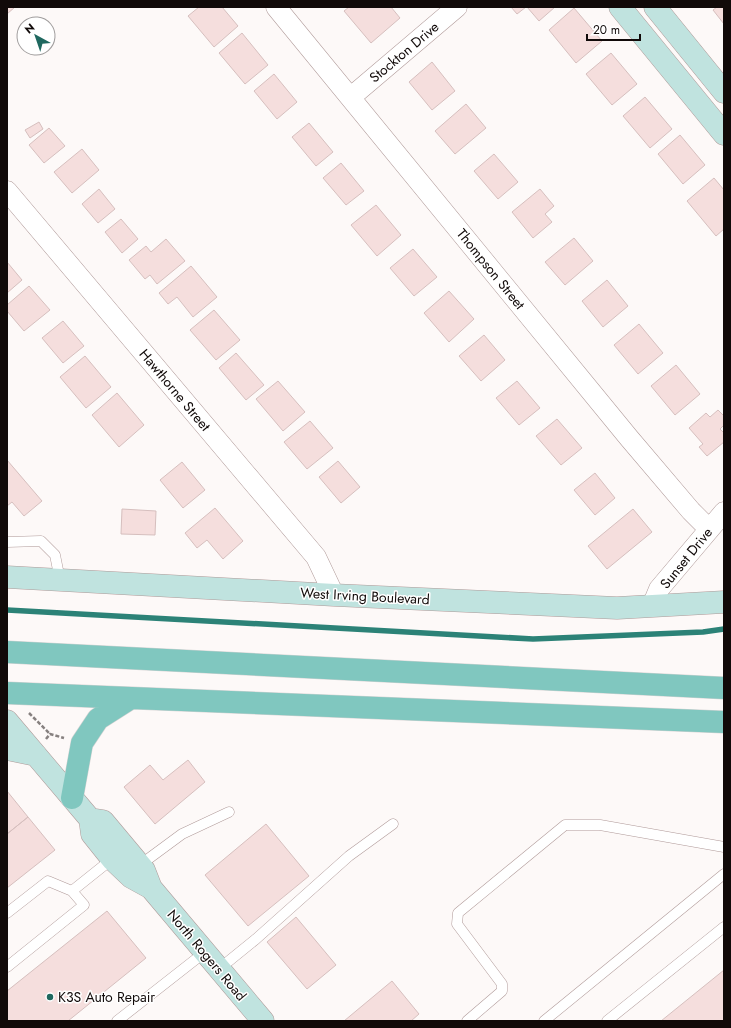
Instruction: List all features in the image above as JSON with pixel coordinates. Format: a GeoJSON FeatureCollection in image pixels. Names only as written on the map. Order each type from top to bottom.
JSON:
{"type":"FeatureCollection","features":[{"type":"Feature","properties":{"kind":"main road"},"geometry":{"type":"LineString","coordinates":[[7,652],[724,688]]}},
{"type":"Feature","properties":{"kind":"main road"},"geometry":{"type":"LineString","coordinates":[[7,693],[724,722]]}},
{"type":"Feature","properties":{"kind":"main road"},"geometry":{"type":"LineString","coordinates":[[72,798],[82,743],[98,719],[131,698]]}},
{"type":"Feature","properties":{"kind":"street","name":"Thompson Street"},"geometry":{"type":"LineString","coordinates":[[276,7],[624,432],[691,511],[709,529]]}},
{"type":"Feature","properties":{"kind":"street","name":"Stockton Drive"},"geometry":{"type":"LineString","coordinates":[[351,97],[458,7]]}},
{"type":"Feature","properties":{"kind":"street"},"geometry":{"type":"LineString","coordinates":[[620,7],[724,134]]}},
{"type":"Feature","properties":{"kind":"street"},"geometry":{"type":"LineString","coordinates":[[655,7],[724,92]]}},
{"type":"Feature","properties":{"kind":"street","name":"Hawthorne Street"},"geometry":{"type":"LineString","coordinates":[[7,191],[316,557],[334,595]]}},
{"type":"Feature","properties":{"kind":"street","name":"Sunset Drive"},"geometry":{"type":"LineString","coordinates":[[652,606],[659,589],[724,512]]}},
{"type":"Feature","properties":{"kind":"street","name":"West Irving Boulevard"},"geometry":{"type":"LineString","coordinates":[[7,577],[334,595],[617,608],[724,602]]}},
{"type":"Feature","properties":{"kind":"street","name":"North Rogers Road"},"geometry":{"type":"LineString","coordinates":[[7,721],[41,747],[72,798],[90,819],[92,834],[112,859],[131,877],[151,888]]}},
{"type":"Feature","properties":{"kind":"street"},"geometry":{"type":"LineString","coordinates":[[7,749],[41,747]]}},
{"type":"Feature","properties":{"kind":"street","name":"North Rogers Road"},"geometry":{"type":"LineString","coordinates":[[90,819],[103,822],[140,865],[144,870],[151,888],[219,969],[258,1019]]}},
{"type":"Feature","properties":{"kind":"lane"},"geometry":{"type":"LineString","coordinates":[[7,542],[41,541],[55,555],[60,580]]}},
{"type":"Feature","properties":{"kind":"lane"},"geometry":{"type":"LineString","coordinates":[[140,865],[182,834],[229,812]]}},
{"type":"Feature","properties":{"kind":"lane"},"geometry":{"type":"LineString","coordinates":[[219,969],[256,939],[349,856],[393,824]]}},
{"type":"Feature","properties":{"kind":"lane"},"geometry":{"type":"LineString","coordinates":[[467,1021],[502,991],[502,984],[457,924],[458,913],[565,824],[600,825],[724,847]]}},
{"type":"Feature","properties":{"kind":"lane"},"geometry":{"type":"LineString","coordinates":[[72,891],[112,859]]}},
{"type":"Feature","properties":{"kind":"lane"},"geometry":{"type":"LineString","coordinates":[[544,1021],[724,874]]}},
{"type":"Feature","properties":{"kind":"lane"},"geometry":{"type":"LineString","coordinates":[[7,913],[48,881],[72,891],[84,906],[7,967]]}},
{"type":"Feature","properties":{"kind":"lane"},"geometry":{"type":"LineString","coordinates":[[607,1021],[724,927]]}},
{"type":"Feature","properties":{"kind":"lane"},"geometry":{"type":"LineString","coordinates":[[117,1021],[204,952]]}},
{"type":"Feature","properties":{"kind":"path"},"geometry":{"type":"LineString","coordinates":[[25,709],[50,734],[67,739]]}},
{"type":"Feature","properties":{"kind":"path"},"geometry":{"type":"LineString","coordinates":[[41,747],[50,734]]}},
{"type":"Feature","properties":{"kind":"building"},"geometry":{"type":"Polygon","coordinates":[[[7,7],[15,7],[7,14],[7,7]]]}},
{"type":"Feature","properties":{"kind":"building"},"geometry":{"type":"Polygon","coordinates":[[[199,7],[222,7],[238,26],[214,47],[188,16],[199,7]]]}},
{"type":"Feature","properties":{"kind":"building"},"geometry":{"type":"Polygon","coordinates":[[[349,7],[391,7],[400,18],[371,43],[344,11],[349,7]]]}},
{"type":"Feature","properties":{"kind":"building"},"geometry":{"type":"Polygon","coordinates":[[[511,7],[526,7],[517,14],[511,7]]]}},
{"type":"Feature","properties":{"kind":"building"},"geometry":{"type":"Polygon","coordinates":[[[527,7],[555,7],[539,21],[527,7]]]}},
{"type":"Feature","properties":{"kind":"building"},"geometry":{"type":"Polygon","coordinates":[[[717,7],[724,7],[724,24],[713,10],[717,7]]]}},
{"type":"Feature","properties":{"kind":"building"},"geometry":{"type":"Polygon","coordinates":[[[574,8],[602,41],[576,63],[549,30],[574,8]]]}},
{"type":"Feature","properties":{"kind":"building"},"geometry":{"type":"Polygon","coordinates":[[[242,33],[268,65],[245,84],[219,53],[242,33]]]}},
{"type":"Feature","properties":{"kind":"building"},"geometry":{"type":"Polygon","coordinates":[[[611,53],[637,84],[612,105],[586,74],[611,53]]]}},
{"type":"Feature","properties":{"kind":"building"},"geometry":{"type":"Polygon","coordinates":[[[432,62],[455,91],[432,110],[409,82],[432,62]]]}},
{"type":"Feature","properties":{"kind":"building"},"geometry":{"type":"Polygon","coordinates":[[[274,74],[297,102],[277,119],[254,91],[274,74]]]}},
{"type":"Feature","properties":{"kind":"building"},"geometry":{"type":"Polygon","coordinates":[[[645,97],[672,129],[650,148],[623,116],[645,97]]]}},
{"type":"Feature","properties":{"kind":"building"},"geometry":{"type":"Polygon","coordinates":[[[466,104],[486,128],[455,154],[435,131],[466,104]]]}},
{"type":"Feature","properties":{"kind":"building"},"geometry":{"type":"Polygon","coordinates":[[[39,122],[43,129],[30,138],[25,130],[39,122]]]}},
{"type":"Feature","properties":{"kind":"building"},"geometry":{"type":"Polygon","coordinates":[[[309,123],[333,152],[316,166],[292,137],[309,123]]]}},
{"type":"Feature","properties":{"kind":"building"},"geometry":{"type":"Polygon","coordinates":[[[49,128],[65,146],[44,163],[29,145],[49,128]]]}},
{"type":"Feature","properties":{"kind":"building"},"geometry":{"type":"Polygon","coordinates":[[[680,135],[705,165],[683,184],[658,154],[680,135]]]}},
{"type":"Feature","properties":{"kind":"building"},"geometry":{"type":"Polygon","coordinates":[[[82,149],[99,170],[72,193],[54,172],[82,149]]]}},
{"type":"Feature","properties":{"kind":"building"},"geometry":{"type":"Polygon","coordinates":[[[494,154],[518,182],[498,199],[474,171],[494,154]]]}},
{"type":"Feature","properties":{"kind":"building"},"geometry":{"type":"Polygon","coordinates":[[[341,163],[364,191],[346,205],[323,178],[341,163]]]}},
{"type":"Feature","properties":{"kind":"building"},"geometry":{"type":"Polygon","coordinates":[[[714,178],[724,190],[724,229],[716,236],[687,201],[714,178]]]}},
{"type":"Feature","properties":{"kind":"building"},"geometry":{"type":"Polygon","coordinates":[[[99,189],[115,209],[98,223],[82,204],[99,189]]]}},
{"type":"Feature","properties":{"kind":"building"},"geometry":{"type":"Polygon","coordinates":[[[540,189],[554,206],[545,214],[552,222],[533,238],[512,212],[540,189]]]}},
{"type":"Feature","properties":{"kind":"building"},"geometry":{"type":"Polygon","coordinates":[[[376,205],[401,235],[377,256],[351,225],[376,205]]]}},
{"type":"Feature","properties":{"kind":"building"},"geometry":{"type":"Polygon","coordinates":[[[121,219],[138,239],[122,253],[105,232],[121,219]]]}},
{"type":"Feature","properties":{"kind":"building"},"geometry":{"type":"Polygon","coordinates":[[[574,238],[593,261],[565,285],[545,262],[574,238]]]}},
{"type":"Feature","properties":{"kind":"building"},"geometry":{"type":"Polygon","coordinates":[[[166,239],[185,261],[157,284],[150,275],[145,279],[129,260],[146,246],[151,252],[166,239]]]}},
{"type":"Feature","properties":{"kind":"building"},"geometry":{"type":"Polygon","coordinates":[[[413,249],[437,277],[414,296],[390,268],[413,249]]]}},
{"type":"Feature","properties":{"kind":"building"},"geometry":{"type":"Polygon","coordinates":[[[7,262],[22,280],[7,293],[7,262]]]}},
{"type":"Feature","properties":{"kind":"building"},"geometry":{"type":"Polygon","coordinates":[[[191,266],[217,297],[193,317],[177,297],[168,304],[159,293],[191,266]]]}},
{"type":"Feature","properties":{"kind":"building"},"geometry":{"type":"Polygon","coordinates":[[[607,280],[628,306],[603,327],[582,301],[607,280]]]}},
{"type":"Feature","properties":{"kind":"building"},"geometry":{"type":"Polygon","coordinates":[[[29,286],[50,310],[24,331],[7,311],[7,305],[29,286]]]}},
{"type":"Feature","properties":{"kind":"building"},"geometry":{"type":"Polygon","coordinates":[[[449,291],[474,319],[449,342],[424,313],[449,291]]]}},
{"type":"Feature","properties":{"kind":"building"},"geometry":{"type":"Polygon","coordinates":[[[214,310],[240,340],[216,360],[190,330],[214,310]]]}},
{"type":"Feature","properties":{"kind":"building"},"geometry":{"type":"Polygon","coordinates":[[[63,321],[84,346],[63,363],[42,338],[63,321]]]}},
{"type":"Feature","properties":{"kind":"building"},"geometry":{"type":"Polygon","coordinates":[[[639,324],[663,353],[638,374],[614,345],[639,324]]]}},
{"type":"Feature","properties":{"kind":"building"},"geometry":{"type":"Polygon","coordinates":[[[484,335],[505,360],[481,381],[459,356],[484,335]]]}},
{"type":"Feature","properties":{"kind":"building"},"geometry":{"type":"Polygon","coordinates":[[[236,353],[264,385],[246,400],[219,368],[236,353]]]}},
{"type":"Feature","properties":{"kind":"building"},"geometry":{"type":"Polygon","coordinates":[[[85,356],[111,387],[86,408],[60,377],[85,356]]]}},
{"type":"Feature","properties":{"kind":"building"},"geometry":{"type":"Polygon","coordinates":[[[676,365],[700,394],[675,415],[651,386],[676,365]]]}},
{"type":"Feature","properties":{"kind":"building"},"geometry":{"type":"Polygon","coordinates":[[[278,381],[305,412],[283,431],[256,399],[278,381]]]}},
{"type":"Feature","properties":{"kind":"building"},"geometry":{"type":"Polygon","coordinates":[[[517,381],[540,408],[519,425],[496,398],[517,381]]]}},
{"type":"Feature","properties":{"kind":"building"},"geometry":{"type":"Polygon","coordinates":[[[117,393],[144,425],[119,447],[92,415],[117,393]]]}},
{"type":"Feature","properties":{"kind":"building"},"geometry":{"type":"Polygon","coordinates":[[[718,410],[724,416],[724,425],[720,429],[724,433],[724,442],[707,456],[699,447],[703,444],[689,428],[706,413],[710,417],[718,410]]]}},
{"type":"Feature","properties":{"kind":"building"},"geometry":{"type":"Polygon","coordinates":[[[557,419],[582,448],[561,465],[536,436],[557,419]]]}},
{"type":"Feature","properties":{"kind":"building"},"geometry":{"type":"Polygon","coordinates":[[[310,421],[333,448],[307,469],[284,442],[310,421]]]}},
{"type":"Feature","properties":{"kind":"building"},"geometry":{"type":"Polygon","coordinates":[[[7,460],[42,501],[24,516],[12,502],[7,506],[7,460]]]}},
{"type":"Feature","properties":{"kind":"building"},"geometry":{"type":"Polygon","coordinates":[[[338,461],[360,487],[341,503],[319,477],[338,461]]]}},
{"type":"Feature","properties":{"kind":"building"},"geometry":{"type":"Polygon","coordinates":[[[182,462],[205,490],[183,508],[160,480],[182,462]]]}},
{"type":"Feature","properties":{"kind":"building"},"geometry":{"type":"Polygon","coordinates":[[[595,473],[615,498],[595,515],[574,490],[595,473]]]}},
{"type":"Feature","properties":{"kind":"building"},"geometry":{"type":"Polygon","coordinates":[[[215,508],[243,541],[223,559],[207,540],[197,548],[185,533],[215,508]]]}},
{"type":"Feature","properties":{"kind":"building"},"geometry":{"type":"Polygon","coordinates":[[[122,509],[156,511],[155,535],[121,534],[122,509]]]}},
{"type":"Feature","properties":{"kind":"building"},"geometry":{"type":"Polygon","coordinates":[[[633,509],[652,532],[607,569],[588,546],[633,509]]]}},
{"type":"Feature","properties":{"kind":"building"},"geometry":{"type":"Polygon","coordinates":[[[188,760],[205,782],[155,824],[124,787],[150,765],[163,780],[188,760]]]}},
{"type":"Feature","properties":{"kind":"building"},"geometry":{"type":"Polygon","coordinates":[[[7,791],[28,817],[7,834],[7,791]]]}},
{"type":"Feature","properties":{"kind":"building"},"geometry":{"type":"Polygon","coordinates":[[[28,817],[55,850],[7,888],[7,834],[28,817]]]}},
{"type":"Feature","properties":{"kind":"building"},"geometry":{"type":"Polygon","coordinates":[[[266,824],[309,876],[248,926],[205,875],[266,824]]]}},
{"type":"Feature","properties":{"kind":"building"},"geometry":{"type":"Polygon","coordinates":[[[107,911],[146,958],[68,1021],[7,1021],[7,991],[107,911]]]}},
{"type":"Feature","properties":{"kind":"building"},"geometry":{"type":"Polygon","coordinates":[[[296,917],[336,965],[307,989],[267,942],[296,917]]]}},
{"type":"Feature","properties":{"kind":"building"},"geometry":{"type":"Polygon","coordinates":[[[724,970],[724,1021],[661,1021],[724,970]]]}},
{"type":"Feature","properties":{"kind":"building"},"geometry":{"type":"Polygon","coordinates":[[[392,981],[419,1014],[411,1021],[344,1021],[392,981]]]}},
{"type":"Feature","properties":{"kind":"waterway"},"geometry":{"type":"LineString","coordinates":[[7,610],[533,639],[703,632],[724,629]]}},
{"type":"Feature","properties":{"kind":"place","name":"K3S Auto Repair"},"geometry":{"type":"Point","coordinates":[50,997]}}]}
